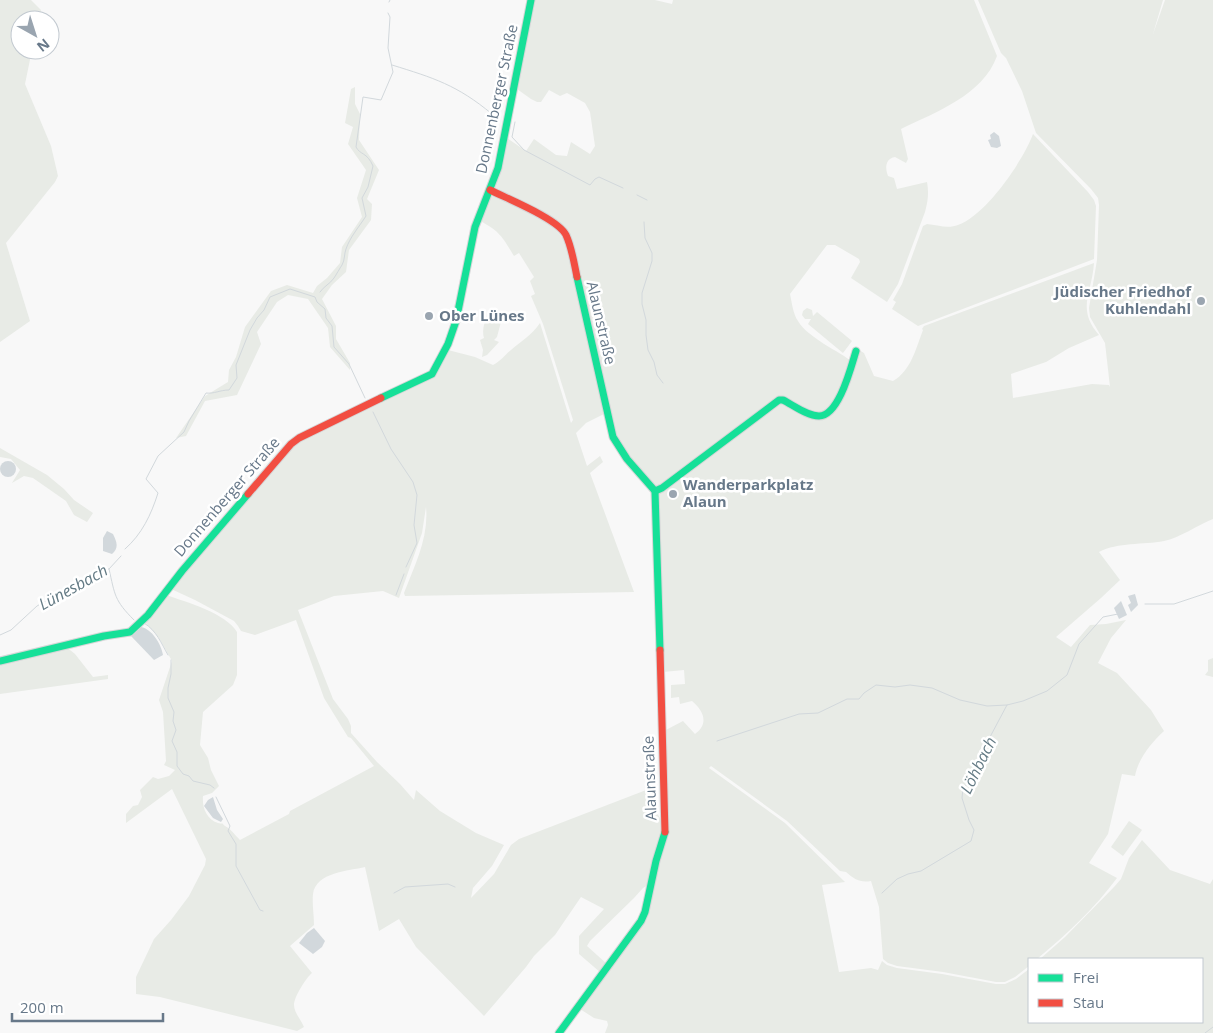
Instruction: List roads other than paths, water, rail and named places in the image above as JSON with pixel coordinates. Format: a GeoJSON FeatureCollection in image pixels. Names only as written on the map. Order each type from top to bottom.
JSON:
{"type":"FeatureCollection","features":[{"type":"Feature","properties":{"kind":"street","name":"Donnenberger Straße"},"geometry":{"type":"LineString","coordinates":[[0,661],[104,636],[130,632],[148,615],[182,571],[291,444],[299,438],[432,374],[440,361],[456,321],[475,228],[498,168],[532,0]]}},
{"type":"Feature","properties":{"kind":"street","name":"Alaunstraße"},"geometry":{"type":"LineString","coordinates":[[490,190],[550,220],[565,233],[571,251],[613,437],[620,451],[655,491],[665,816],[663,839],[641,921],[559,1033]]}},
{"type":"Feature","properties":{"kind":"street"},"geometry":{"type":"LineString","coordinates":[[655,491],[662,488],[779,400],[783,400],[815,416],[824,416],[829,413],[842,390],[856,351]]}},
{"type":"Feature","properties":{"kind":"waterway","name":"Lünesbach"},"geometry":{"type":"LineString","coordinates":[[320,292],[332,280],[342,265],[345,251],[352,236],[366,216],[362,198],[368,187],[373,166],[368,158],[356,147],[363,97],[381,100],[393,72],[388,48],[390,17],[388,13]]}},
{"type":"Feature","properties":{"kind":"waterway"},"geometry":{"type":"LineString","coordinates":[[392,65],[456,89],[492,114],[500,112]]}},
{"type":"Feature","properties":{"kind":"waterway"},"geometry":{"type":"LineString","coordinates":[[515,122],[512,137],[524,150],[590,185],[599,177],[623,188]]}},
{"type":"Feature","properties":{"kind":"waterway"},"geometry":{"type":"LineString","coordinates":[[637,195],[647,200]]}},
{"type":"Feature","properties":{"kind":"waterway"},"geometry":{"type":"LineString","coordinates":[[644,222],[645,238],[652,253],[652,261],[642,293],[642,304],[646,320],[648,350],[654,362],[657,375],[663,383]]}},
{"type":"Feature","properties":{"kind":"waterway","name":"Lünesbach"},"geometry":{"type":"LineString","coordinates":[[125,549],[141,530],[158,493],[146,479],[158,456],[184,432],[206,393],[229,390],[237,378],[236,365],[250,330],[264,310],[270,297],[290,289],[315,297],[317,302],[325,309],[326,318],[332,326],[334,347],[349,364],[365,398]]}},
{"type":"Feature","properties":{"kind":"waterway"},"geometry":{"type":"LineString","coordinates":[[373,412],[391,449],[413,482],[417,495],[414,525],[417,543],[406,567]]}},
{"type":"Feature","properties":{"kind":"waterway","name":"Lünesbach"},"geometry":{"type":"LineString","coordinates":[[0,635],[11,630],[37,606],[92,575],[109,569],[121,556]]}},
{"type":"Feature","properties":{"kind":"waterway"},"geometry":{"type":"LineString","coordinates":[[109,569],[116,597],[134,620]]}},
{"type":"Feature","properties":{"kind":"waterway"},"geometry":{"type":"LineString","coordinates":[[396,595],[404,574]]}},
{"type":"Feature","properties":{"kind":"waterway"},"geometry":{"type":"LineString","coordinates":[[1145,604],[1174,604],[1213,591]]}},
{"type":"Feature","properties":{"kind":"waterway"},"geometry":{"type":"LineString","coordinates":[[717,741],[799,714],[818,713],[847,699],[859,699],[876,685],[895,687],[910,685],[932,688],[960,700],[987,706],[1007,705],[1023,701],[1047,691],[1067,675],[1079,644],[1103,617],[1118,614]]}},
{"type":"Feature","properties":{"kind":"waterway"},"geometry":{"type":"LineString","coordinates":[[144,623],[155,633],[168,655]]}},
{"type":"Feature","properties":{"kind":"waterway"},"geometry":{"type":"LineString","coordinates":[[171,660],[168,698],[174,712],[173,721],[176,730],[172,741],[177,752],[177,766],[183,774],[189,776],[193,781],[210,785],[214,788]]}},
{"type":"Feature","properties":{"kind":"waterway","name":"Löhbach"},"geometry":{"type":"LineString","coordinates":[[882,893],[897,879],[921,871],[971,841],[974,830],[962,798],[963,788],[972,780],[990,737],[1007,705]]}},
{"type":"Feature","properties":{"kind":"waterway"},"geometry":{"type":"LineString","coordinates":[[216,797],[230,826],[228,831],[236,844],[236,866],[260,910],[263,911]]}},
{"type":"Feature","properties":{"kind":"waterway"},"geometry":{"type":"LineString","coordinates":[[394,893],[405,887],[448,884],[455,887]]}},
{"type":"Feature","properties":{"kind":"waterway"},"geometry":{"type":"LineString","coordinates":[[1205,1033],[1213,1027]]}},
{"type":"Feature","properties":{"kind":"place","name":"Jüdischer Friedhof Kuhlendahl"},"geometry":{"type":"Point","coordinates":[1201,301]}},
{"type":"Feature","properties":{"kind":"place","name":"Ober Lünes"},"geometry":{"type":"Point","coordinates":[429,316]}},
{"type":"Feature","properties":{"kind":"place","name":"Wanderparkplatz Alaun"},"geometry":{"type":"Point","coordinates":[673,494]}}]}
